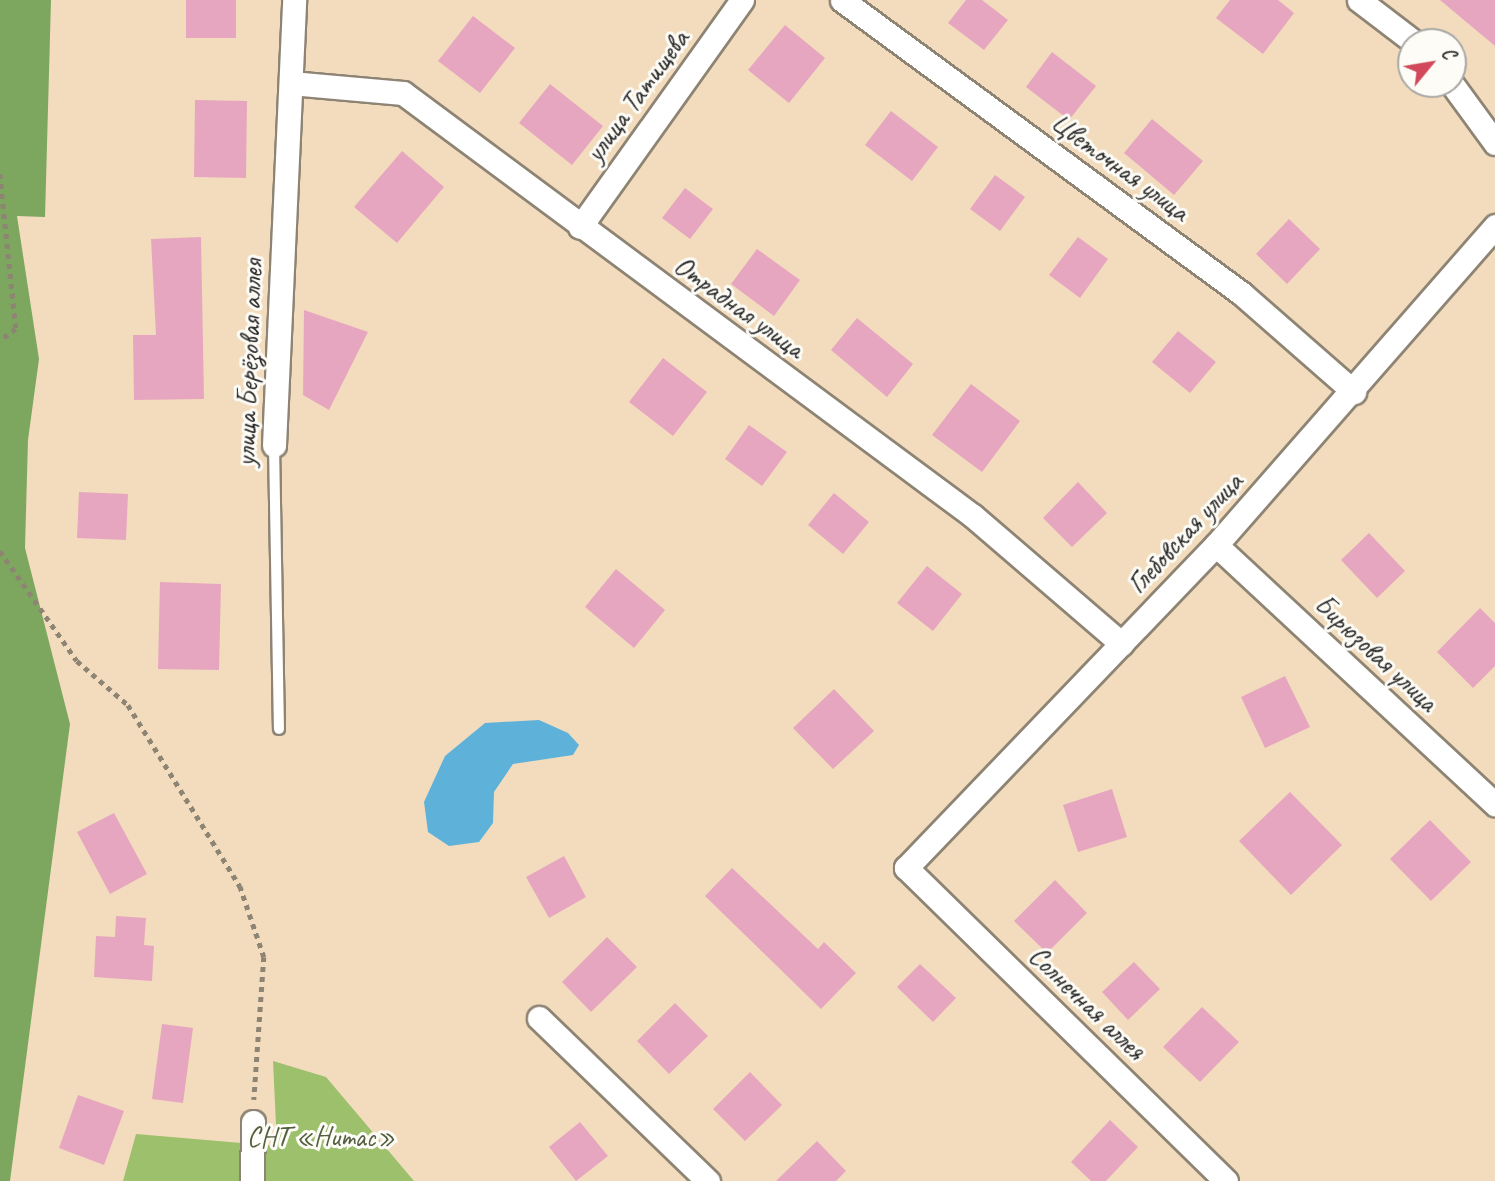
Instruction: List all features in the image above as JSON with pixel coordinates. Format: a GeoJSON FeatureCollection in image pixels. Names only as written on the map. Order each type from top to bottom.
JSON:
{"type":"FeatureCollection","features":[{"type":"Feature","properties":{"kind":"street","name":"улица Берёзовая аллея"},"geometry":{"type":"LineString","coordinates":[[274,445],[294,0]]}},
{"type":"Feature","properties":{"kind":"street","name":"улица Татищева"},"geometry":{"type":"LineString","coordinates":[[580,226],[742,0]]}},
{"type":"Feature","properties":{"kind":"street","name":"Цветочная улица"},"geometry":{"type":"LineString","coordinates":[[842,0],[1242,294],[1354,392]]}},
{"type":"Feature","properties":{"kind":"street"},"geometry":{"type":"LineString","coordinates":[[1359,0],[1397,29]]}},
{"type":"Feature","properties":{"kind":"street","name":"Отрадная улица"},"geometry":{"type":"LineString","coordinates":[[291,83],[403,93],[973,516],[1122,644]]}},
{"type":"Feature","properties":{"kind":"street"},"geometry":{"type":"LineString","coordinates":[[1462,98],[1495,144]]}},
{"type":"Feature","properties":{"kind":"street","name":"Глебовская улица"},"geometry":{"type":"LineString","coordinates":[[906,868],[1216,545],[1354,392],[1495,226]]}},
{"type":"Feature","properties":{"kind":"street","name":"Бирюзовая улица"},"geometry":{"type":"LineString","coordinates":[[1216,545],[1495,804]]}},
{"type":"Feature","properties":{"kind":"street","name":"Солнечная аллея"},"geometry":{"type":"LineString","coordinates":[[906,868],[1226,1181]]}},
{"type":"Feature","properties":{"kind":"street"},"geometry":{"type":"LineString","coordinates":[[539,1018],[708,1181]]}},
{"type":"Feature","properties":{"kind":"street"},"geometry":{"type":"LineString","coordinates":[[252,1181],[253,1122]]}},
{"type":"Feature","properties":{"kind":"lane","name":"улица Берёзовая аллея"},"geometry":{"type":"LineString","coordinates":[[274,445],[279,729]]}},
{"type":"Feature","properties":{"kind":"path"},"geometry":{"type":"LineString","coordinates":[[0,174],[16,329],[0,341]]}},
{"type":"Feature","properties":{"kind":"path"},"geometry":{"type":"LineString","coordinates":[[0,551],[77,661],[128,705],[240,886],[264,957],[253,1122]]}},
{"type":"Feature","properties":{"kind":"green space"},"geometry":{"type":"Polygon","coordinates":[[[0,0],[51,0],[45,217],[17,216],[39,359],[28,440],[25,548],[70,724],[10,1181],[0,1181],[0,0]]]}},
{"type":"Feature","properties":{"kind":"green space","name":"СНТ «Нитас»"},"geometry":{"type":"Polygon","coordinates":[[[273,1061],[326,1077],[414,1181],[123,1181],[136,1134],[277,1146],[273,1061]]]}},
{"type":"Feature","properties":{"kind":"water"},"geometry":{"type":"Polygon","coordinates":[[[539,720],[568,733],[579,745],[573,755],[513,764],[494,792],[493,823],[479,842],[449,846],[428,832],[424,802],[445,756],[485,723],[539,720]]]}},
{"type":"Feature","properties":{"kind":"building"},"geometry":{"type":"Polygon","coordinates":[[[186,0],[236,0],[236,38],[186,38],[186,0]]]}},
{"type":"Feature","properties":{"kind":"building"},"geometry":{"type":"Polygon","coordinates":[[[966,0],[982,0],[1008,20],[984,50],[948,23],[966,0]]]}},
{"type":"Feature","properties":{"kind":"building"},"geometry":{"type":"Polygon","coordinates":[[[1230,0],[1278,0],[1294,13],[1263,54],[1216,18],[1230,0]]]}},
{"type":"Feature","properties":{"kind":"building"},"geometry":{"type":"Polygon","coordinates":[[[1440,0],[1495,0],[1495,46],[1440,0]]]}},
{"type":"Feature","properties":{"kind":"building"},"geometry":{"type":"Polygon","coordinates":[[[473,16],[515,48],[480,93],[438,61],[473,16]]]}},
{"type":"Feature","properties":{"kind":"building"},"geometry":{"type":"Polygon","coordinates":[[[785,25],[825,58],[789,103],[748,70],[785,25]]]}},
{"type":"Feature","properties":{"kind":"building"},"geometry":{"type":"Polygon","coordinates":[[[1052,52],[1096,86],[1069,120],[1026,87],[1052,52]]]}},
{"type":"Feature","properties":{"kind":"building"},"geometry":{"type":"Polygon","coordinates":[[[550,84],[603,126],[572,165],[519,123],[550,84]]]}},
{"type":"Feature","properties":{"kind":"building"},"geometry":{"type":"Polygon","coordinates":[[[195,100],[247,101],[246,178],[194,177],[195,100]]]}},
{"type":"Feature","properties":{"kind":"building"},"geometry":{"type":"Polygon","coordinates":[[[891,111],[938,147],[912,181],[865,145],[891,111]]]}},
{"type":"Feature","properties":{"kind":"building"},"geometry":{"type":"Polygon","coordinates":[[[1152,119],[1203,161],[1174,195],[1124,153],[1152,119]]]}},
{"type":"Feature","properties":{"kind":"building"},"geometry":{"type":"Polygon","coordinates":[[[402,151],[444,187],[397,243],[354,207],[402,151]]]}},
{"type":"Feature","properties":{"kind":"building"},"geometry":{"type":"Polygon","coordinates":[[[995,175],[1025,197],[1000,231],[970,209],[995,175]]]}},
{"type":"Feature","properties":{"kind":"building"},"geometry":{"type":"Polygon","coordinates":[[[685,188],[713,209],[690,239],[662,218],[685,188]]]}},
{"type":"Feature","properties":{"kind":"building"},"geometry":{"type":"Polygon","coordinates":[[[1289,219],[1320,249],[1287,284],[1256,254],[1289,219]]]}},
{"type":"Feature","properties":{"kind":"building"},"geometry":{"type":"Polygon","coordinates":[[[201,237],[204,399],[134,400],[133,335],[156,335],[151,239],[201,237]]]}},
{"type":"Feature","properties":{"kind":"building"},"geometry":{"type":"Polygon","coordinates":[[[1078,237],[1108,259],[1080,298],[1049,275],[1078,237]]]}},
{"type":"Feature","properties":{"kind":"building"},"geometry":{"type":"Polygon","coordinates":[[[757,249],[800,280],[774,316],[731,284],[757,249]]]}},
{"type":"Feature","properties":{"kind":"building"},"geometry":{"type":"Polygon","coordinates":[[[304,310],[368,332],[329,410],[303,395],[304,310]]]}},
{"type":"Feature","properties":{"kind":"building"},"geometry":{"type":"Polygon","coordinates":[[[857,318],[913,364],[887,397],[831,350],[857,318]]]}},
{"type":"Feature","properties":{"kind":"building"},"geometry":{"type":"Polygon","coordinates":[[[1178,331],[1216,362],[1190,393],[1152,362],[1178,331]]]}},
{"type":"Feature","properties":{"kind":"building"},"geometry":{"type":"Polygon","coordinates":[[[663,358],[707,392],[673,436],[629,402],[663,358]]]}},
{"type":"Feature","properties":{"kind":"building"},"geometry":{"type":"Polygon","coordinates":[[[971,384],[1020,421],[982,472],[932,435],[971,384]]]}},
{"type":"Feature","properties":{"kind":"building"},"geometry":{"type":"Polygon","coordinates":[[[749,425],[787,452],[762,486],[725,459],[749,425]]]}},
{"type":"Feature","properties":{"kind":"building"},"geometry":{"type":"Polygon","coordinates":[[[1078,482],[1107,513],[1072,547],[1043,518],[1078,482]]]}},
{"type":"Feature","properties":{"kind":"building"},"geometry":{"type":"Polygon","coordinates":[[[79,492],[128,494],[126,540],[77,538],[79,492]]]}},
{"type":"Feature","properties":{"kind":"building"},"geometry":{"type":"Polygon","coordinates":[[[834,493],[869,522],[843,554],[808,525],[834,493]]]}},
{"type":"Feature","properties":{"kind":"building"},"geometry":{"type":"Polygon","coordinates":[[[1369,533],[1405,571],[1377,598],[1341,560],[1369,533]]]}},
{"type":"Feature","properties":{"kind":"building"},"geometry":{"type":"Polygon","coordinates":[[[927,566],[962,594],[933,631],[897,603],[927,566]]]}},
{"type":"Feature","properties":{"kind":"building"},"geometry":{"type":"Polygon","coordinates":[[[616,569],[665,610],[634,648],[585,607],[616,569]]]}},
{"type":"Feature","properties":{"kind":"building"},"geometry":{"type":"Polygon","coordinates":[[[160,582],[221,584],[219,670],[158,669],[160,582]]]}},
{"type":"Feature","properties":{"kind":"building"},"geometry":{"type":"Polygon","coordinates":[[[1480,608],[1495,623],[1495,666],[1473,688],[1437,652],[1480,608]]]}},
{"type":"Feature","properties":{"kind":"building"},"geometry":{"type":"Polygon","coordinates":[[[1285,676],[1310,727],[1265,748],[1241,697],[1285,676]]]}},
{"type":"Feature","properties":{"kind":"building"},"geometry":{"type":"Polygon","coordinates":[[[834,689],[874,731],[833,769],[793,728],[834,689]]]}},
{"type":"Feature","properties":{"kind":"building"},"geometry":{"type":"Polygon","coordinates":[[[1112,789],[1127,837],[1078,852],[1063,805],[1112,789]]]}},
{"type":"Feature","properties":{"kind":"building"},"geometry":{"type":"Polygon","coordinates":[[[1290,792],[1342,845],[1291,895],[1239,841],[1290,792]]]}},
{"type":"Feature","properties":{"kind":"building"},"geometry":{"type":"Polygon","coordinates":[[[114,813],[147,874],[110,894],[77,832],[114,813]]]}},
{"type":"Feature","properties":{"kind":"building"},"geometry":{"type":"Polygon","coordinates":[[[1430,820],[1471,862],[1431,901],[1390,859],[1430,820]]]}},
{"type":"Feature","properties":{"kind":"building"},"geometry":{"type":"Polygon","coordinates":[[[564,856],[586,897],[549,918],[526,877],[564,856]]]}},
{"type":"Feature","properties":{"kind":"building"},"geometry":{"type":"Polygon","coordinates":[[[732,868],[818,949],[824,942],[856,973],[821,1009],[705,896],[732,868]]]}},
{"type":"Feature","properties":{"kind":"building"},"geometry":{"type":"Polygon","coordinates":[[[1055,880],[1087,913],[1047,953],[1014,921],[1055,880]]]}},
{"type":"Feature","properties":{"kind":"building"},"geometry":{"type":"Polygon","coordinates":[[[116,916],[146,918],[144,945],[154,946],[152,981],[94,977],[96,936],[115,937],[116,916]]]}},
{"type":"Feature","properties":{"kind":"building"},"geometry":{"type":"Polygon","coordinates":[[[607,937],[637,967],[591,1012],[562,982],[607,937]]]}},
{"type":"Feature","properties":{"kind":"building"},"geometry":{"type":"Polygon","coordinates":[[[1134,962],[1160,989],[1128,1020],[1102,992],[1134,962]]]}},
{"type":"Feature","properties":{"kind":"building"},"geometry":{"type":"Polygon","coordinates":[[[920,964],[956,998],[933,1022],[897,987],[920,964]]]}},
{"type":"Feature","properties":{"kind":"building"},"geometry":{"type":"Polygon","coordinates":[[[675,1003],[708,1036],[669,1074],[637,1041],[675,1003]]]}},
{"type":"Feature","properties":{"kind":"building"},"geometry":{"type":"Polygon","coordinates":[[[1202,1007],[1239,1042],[1200,1082],[1163,1047],[1202,1007]]]}},
{"type":"Feature","properties":{"kind":"building"},"geometry":{"type":"Polygon","coordinates":[[[162,1024],[193,1028],[183,1103],[152,1099],[162,1024]]]}},
{"type":"Feature","properties":{"kind":"building"},"geometry":{"type":"Polygon","coordinates":[[[750,1072],[782,1105],[745,1141],[713,1109],[750,1072]]]}},
{"type":"Feature","properties":{"kind":"building"},"geometry":{"type":"Polygon","coordinates":[[[78,1095],[124,1111],[104,1165],[59,1148],[78,1095]]]}},
{"type":"Feature","properties":{"kind":"building"},"geometry":{"type":"Polygon","coordinates":[[[1110,1120],[1138,1147],[1106,1181],[1091,1181],[1071,1162],[1110,1120]]]}},
{"type":"Feature","properties":{"kind":"building"},"geometry":{"type":"Polygon","coordinates":[[[580,1122],[608,1156],[576,1181],[549,1147],[580,1122]]]}},
{"type":"Feature","properties":{"kind":"building"},"geometry":{"type":"Polygon","coordinates":[[[817,1141],[846,1171],[836,1181],[776,1181],[817,1141]]]}}]}
